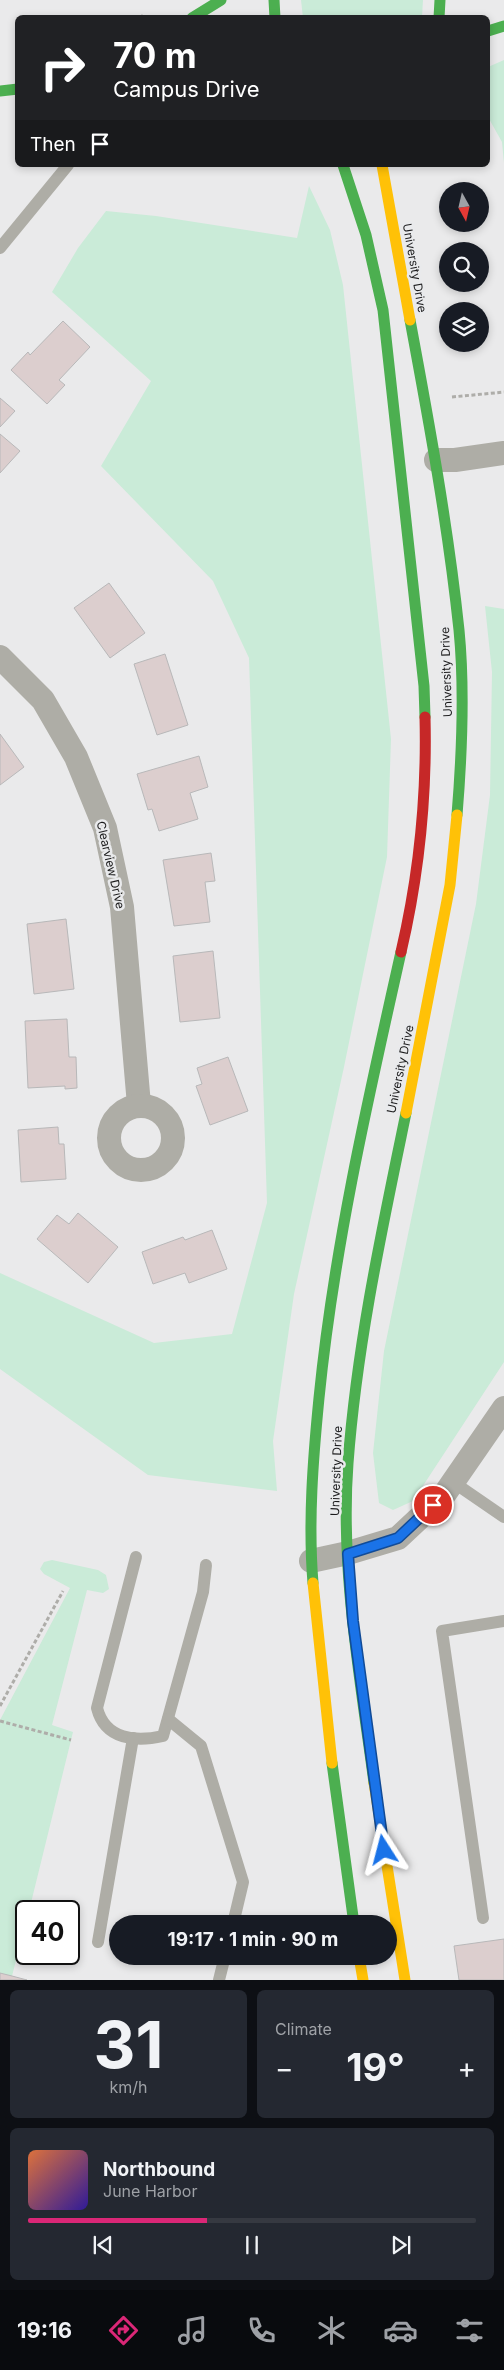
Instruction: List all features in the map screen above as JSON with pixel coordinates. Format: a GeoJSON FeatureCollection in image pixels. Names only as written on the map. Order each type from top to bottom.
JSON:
{"type":"FeatureCollection","features":[{"type":"Feature","properties":{"kind":"street"},"geometry":{"type":"LineString","coordinates":[[197,15],[221,0]]}},
{"type":"Feature","properties":{"kind":"street"},"geometry":{"type":"LineString","coordinates":[[274,0],[275,15]]}},
{"type":"Feature","properties":{"kind":"street"},"geometry":{"type":"LineString","coordinates":[[438,15],[440,0]]}},
{"type":"Feature","properties":{"kind":"street"},"geometry":{"type":"LineString","coordinates":[[490,30],[504,26]]}},
{"type":"Feature","properties":{"kind":"street"},"geometry":{"type":"LineString","coordinates":[[0,91],[15,89]]}},
{"type":"Feature","properties":{"kind":"street","name":"University Drive"},"geometry":{"type":"LineString","coordinates":[[344,167],[366,235],[383,310],[400,442],[424,686],[426,768],[411,909],[342,1234],[327,1320],[313,1462],[311,1561],[317,1634],[335,1791],[353,1915]]}},
{"type":"Feature","properties":{"kind":"street","name":"University Drive"},"geometry":{"type":"LineString","coordinates":[[382,167],[436,460],[459,630],[462,702],[459,789],[450,885],[373,1272],[362,1339],[348,1464],[348,1554],[353,1621],[373,1775],[405,1980]]}},
{"type":"Feature","properties":{"kind":"street"},"geometry":{"type":"LineString","coordinates":[[436,460],[504,453]]}},
{"type":"Feature","properties":{"kind":"street","name":"Clearview Drive"},"geometry":{"type":"LineString","coordinates":[[0,656],[43,700],[76,757],[105,828],[122,907],[139,1105]]}},
{"type":"Feature","properties":{"kind":"street"},"geometry":{"type":"LineString","coordinates":[[311,1561],[348,1554],[398,1538],[444,1495],[504,1408]]}},
{"type":"Feature","properties":{"kind":"street"},"geometry":{"type":"LineString","coordinates":[[360,1965],[363,1980]]}},
{"type":"Feature","properties":{"kind":"lane"},"geometry":{"type":"LineString","coordinates":[[0,248],[66,167]]}},
{"type":"Feature","properties":{"kind":"lane"},"geometry":{"type":"LineString","coordinates":[[453,1482],[504,1517]]}},
{"type":"Feature","properties":{"kind":"lane"},"geometry":{"type":"LineString","coordinates":[[136,1557],[97,1708],[100,1720],[118,1736],[145,1740],[163,1736],[204,1592],[206,1565]]}},
{"type":"Feature","properties":{"kind":"lane"},"geometry":{"type":"LineString","coordinates":[[483,1918],[442,1631],[504,1621]]}},
{"type":"Feature","properties":{"kind":"lane"},"geometry":{"type":"LineString","coordinates":[[168,1718],[201,1746],[243,1882],[235,1915]]}},
{"type":"Feature","properties":{"kind":"lane"},"geometry":{"type":"LineString","coordinates":[[98,1942],[133,1738]]}},
{"type":"Feature","properties":{"kind":"lane"},"geometry":{"type":"LineString","coordinates":[[219,1980],[223,1965]]}},
{"type":"Feature","properties":{"kind":"path"},"geometry":{"type":"LineString","coordinates":[[425,402],[445,397],[504,392]]}},
{"type":"Feature","properties":{"kind":"path"},"geometry":{"type":"LineString","coordinates":[[0,1706],[63,1591]]}},
{"type":"Feature","properties":{"kind":"path"},"geometry":{"type":"LineString","coordinates":[[0,1721],[71,1740]]}},
{"type":"Feature","properties":{"kind":"green space"},"geometry":{"type":"Polygon","coordinates":[[[301,0],[423,0],[422,15],[303,15],[301,0]]]}},
{"type":"Feature","properties":{"kind":"green space"},"geometry":{"type":"Polygon","coordinates":[[[504,60],[504,163],[502,142],[490,121],[490,66],[504,60]]]}},
{"type":"Feature","properties":{"kind":"green space"},"geometry":{"type":"Polygon","coordinates":[[[309,186],[330,230],[343,285],[391,739],[387,857],[344,1067],[294,1294],[273,1441],[277,1491],[148,1475],[0,1369],[0,1273],[154,1343],[232,1334],[267,1203],[249,658],[213,581],[101,466],[151,381],[52,292],[78,248],[106,211],[156,216],[297,238],[309,186]]]}},
{"type":"Feature","properties":{"kind":"green space"},"geometry":{"type":"Polygon","coordinates":[[[485,606],[504,609],[504,1362],[413,1501],[393,1510],[379,1503],[373,1453],[384,1351],[476,904],[490,795],[492,672],[485,606]]]}},
{"type":"Feature","properties":{"kind":"green space"},"geometry":{"type":"Polygon","coordinates":[[[52,1560],[98,1570],[106,1575],[109,1589],[103,1593],[87,1590],[52,1725],[73,1732],[32,1900],[15,1900],[15,1964],[12,1976],[0,1973],[0,1720],[70,1588],[44,1574],[40,1569],[44,1562],[52,1560]]]}},
{"type":"Feature","properties":{"kind":"building"},"geometry":{"type":"Polygon","coordinates":[[[63,321],[90,347],[59,380],[65,385],[47,404],[11,370],[28,352],[30,355],[63,321]]]}},
{"type":"Feature","properties":{"kind":"building"},"geometry":{"type":"Polygon","coordinates":[[[0,398],[15,411],[0,427],[0,398]]]}},
{"type":"Feature","properties":{"kind":"building"},"geometry":{"type":"Polygon","coordinates":[[[0,434],[20,451],[0,473],[0,434]]]}},
{"type":"Feature","properties":{"kind":"building"},"geometry":{"type":"Polygon","coordinates":[[[109,583],[145,633],[110,658],[74,608],[109,583]]]}},
{"type":"Feature","properties":{"kind":"building"},"geometry":{"type":"Polygon","coordinates":[[[165,654],[188,725],[157,735],[134,664],[165,654]]]}},
{"type":"Feature","properties":{"kind":"building"},"geometry":{"type":"Polygon","coordinates":[[[0,734],[24,767],[0,785],[0,734]]]}},
{"type":"Feature","properties":{"kind":"building"},"geometry":{"type":"Polygon","coordinates":[[[199,756],[208,787],[190,793],[198,819],[159,831],[152,809],[148,810],[137,774],[199,756]]]}},
{"type":"Feature","properties":{"kind":"building"},"geometry":{"type":"Polygon","coordinates":[[[211,853],[215,881],[205,882],[210,922],[174,926],[163,860],[211,853]]]}},
{"type":"Feature","properties":{"kind":"building"},"geometry":{"type":"Polygon","coordinates":[[[66,919],[74,989],[34,994],[27,924],[66,919]]]}},
{"type":"Feature","properties":{"kind":"building"},"geometry":{"type":"Polygon","coordinates":[[[213,951],[220,1018],[180,1022],[173,956],[213,951]]]}},
{"type":"Feature","properties":{"kind":"building"},"geometry":{"type":"Polygon","coordinates":[[[67,1019],[69,1057],[76,1057],[77,1088],[65,1089],[65,1086],[28,1088],[25,1021],[67,1019]]]}},
{"type":"Feature","properties":{"kind":"building"},"geometry":{"type":"Polygon","coordinates":[[[228,1057],[248,1111],[210,1125],[196,1086],[202,1084],[197,1068],[228,1057]]]}},
{"type":"Feature","properties":{"kind":"building"},"geometry":{"type":"Polygon","coordinates":[[[58,1127],[59,1144],[64,1144],[66,1179],[21,1182],[18,1130],[58,1127]]]}},
{"type":"Feature","properties":{"kind":"building"},"geometry":{"type":"Polygon","coordinates":[[[78,1213],[118,1247],[88,1283],[37,1239],[57,1215],[69,1224],[78,1213]]]}},
{"type":"Feature","properties":{"kind":"building"},"geometry":{"type":"Polygon","coordinates":[[[212,1230],[227,1269],[189,1283],[185,1273],[153,1284],[142,1252],[183,1237],[185,1240],[212,1230]]]}},
{"type":"Feature","properties":{"kind":"building"},"geometry":{"type":"Polygon","coordinates":[[[504,1939],[504,1980],[459,1980],[454,1946],[504,1939]]]}},
{"type":"Feature","properties":{"kind":"building"},"geometry":{"type":"Polygon","coordinates":[[[0,1973],[12,1976],[27,1980],[0,1980],[0,1973]]]}},
{"type":"Feature","properties":{"kind":"traffic: fast"},"geometry":{"type":"LineString","coordinates":[[197,15],[221,0]]}},
{"type":"Feature","properties":{"kind":"traffic: fast"},"geometry":{"type":"LineString","coordinates":[[274,0],[275,15]]}},
{"type":"Feature","properties":{"kind":"traffic: fast"},"geometry":{"type":"LineString","coordinates":[[439,15],[440,0]]}},
{"type":"Feature","properties":{"kind":"traffic: fast"},"geometry":{"type":"LineString","coordinates":[[490,30],[504,26]]}},
{"type":"Feature","properties":{"kind":"traffic: fast"},"geometry":{"type":"LineString","coordinates":[[0,91],[15,89]]}},
{"type":"Feature","properties":{"kind":"traffic: fast"},"geometry":{"type":"LineString","coordinates":[[344,167],[366,235],[383,310],[424,686],[425,717]]}},
{"type":"Feature","properties":{"kind":"traffic: fast"},"geometry":{"type":"LineString","coordinates":[[410,320],[444,513],[459,630],[462,722],[457,815]]}},
{"type":"Feature","properties":{"kind":"traffic: fast"},"geometry":{"type":"LineString","coordinates":[[313,1583],[311,1537],[313,1467],[325,1342],[353,1174],[401,952]]}},
{"type":"Feature","properties":{"kind":"traffic: fast"},"geometry":{"type":"LineString","coordinates":[[374,1783],[353,1623],[349,1583],[346,1503],[357,1374],[379,1243],[406,1113]]}},
{"type":"Feature","properties":{"kind":"traffic: fast"},"geometry":{"type":"LineString","coordinates":[[332,1763],[353,1915]]}},
{"type":"Feature","properties":{"kind":"traffic: slow"},"geometry":{"type":"LineString","coordinates":[[382,167],[410,320]]}},
{"type":"Feature","properties":{"kind":"traffic: slow"},"geometry":{"type":"LineString","coordinates":[[406,1113],[450,885],[457,815]]}},
{"type":"Feature","properties":{"kind":"traffic: slow"},"geometry":{"type":"LineString","coordinates":[[313,1583],[332,1763]]}},
{"type":"Feature","properties":{"kind":"traffic: slow"},"geometry":{"type":"LineString","coordinates":[[374,1783],[405,1980]]}},
{"type":"Feature","properties":{"kind":"traffic: slow"},"geometry":{"type":"LineString","coordinates":[[360,1965],[363,1980]]}},
{"type":"Feature","properties":{"kind":"traffic: jam"},"geometry":{"type":"LineString","coordinates":[[401,952],[417,865],[425,776],[425,717]]}},
{"type":"Feature","properties":{"kind":"route"},"geometry":{"type":"LineString","coordinates":[[384,1850],[353,1621],[348,1554],[398,1538],[433,1505]]}}]}
